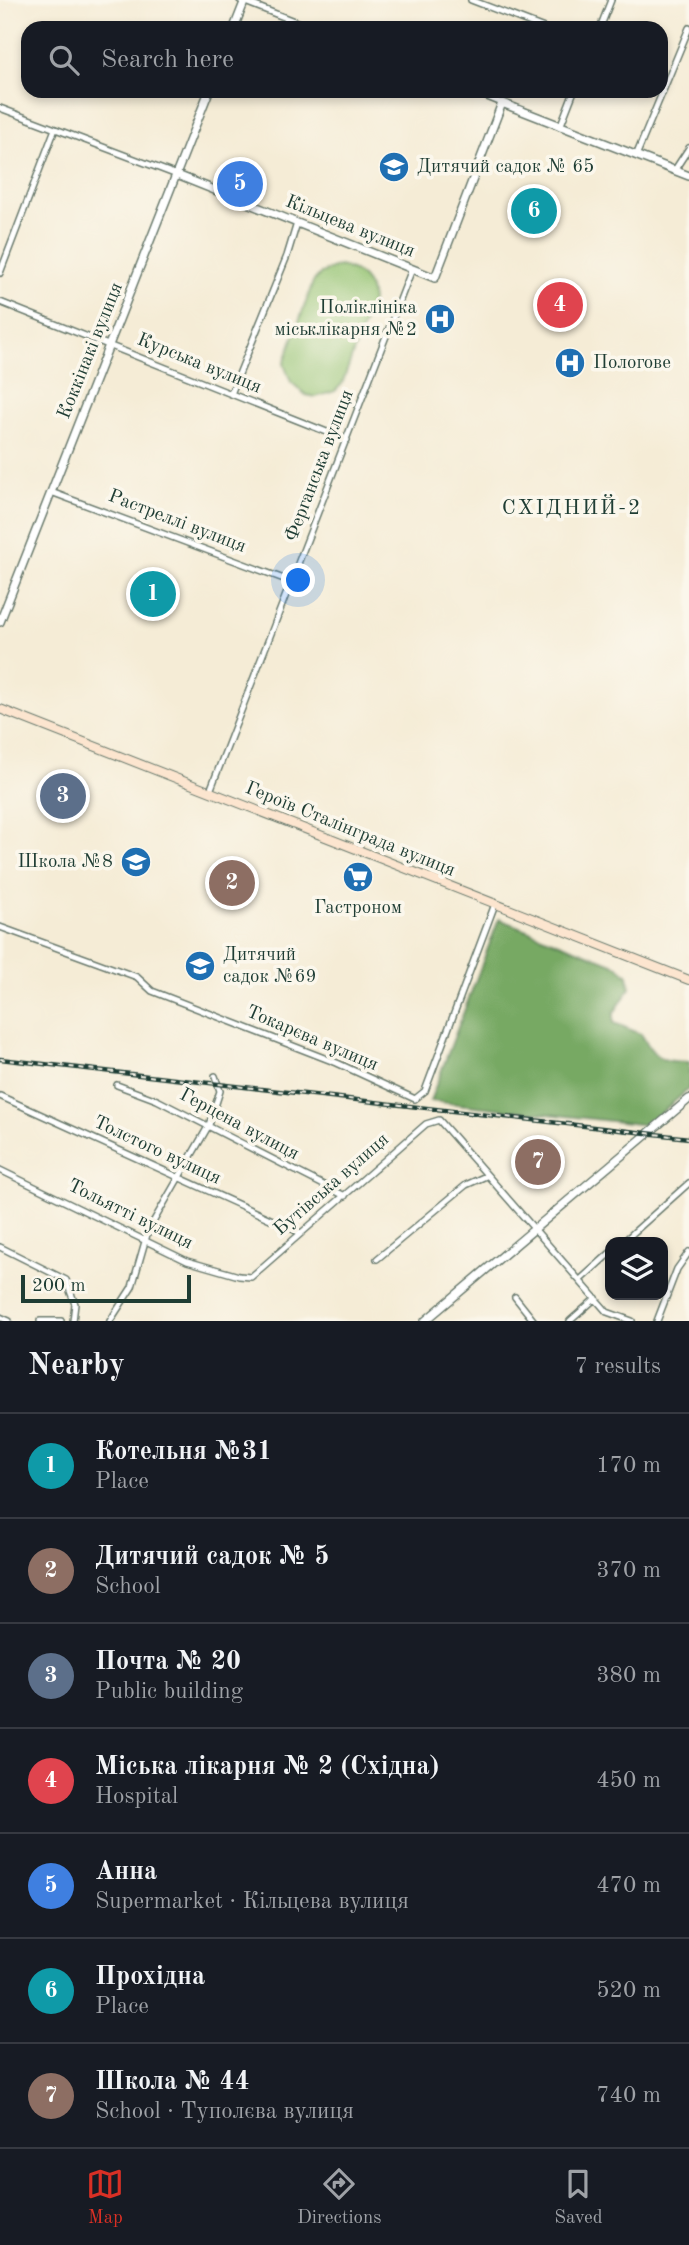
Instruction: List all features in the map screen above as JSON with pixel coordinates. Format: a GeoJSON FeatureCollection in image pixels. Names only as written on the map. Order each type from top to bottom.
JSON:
{"type":"FeatureCollection","features":[{"type":"Feature","properties":{"kind":"main road","name":"Героїв Сталінграда вулиця"},"geometry":{"type":"LineString","coordinates":[[0,709],[689,980]]}},
{"type":"Feature","properties":{"kind":"street"},"geometry":{"type":"LineString","coordinates":[[471,0],[526,21]]}},
{"type":"Feature","properties":{"kind":"street"},"geometry":{"type":"LineString","coordinates":[[603,21],[611,0]]}},
{"type":"Feature","properties":{"kind":"street"},"geometry":{"type":"LineString","coordinates":[[236,21],[243,1],[294,21]]}},
{"type":"Feature","properties":{"kind":"street"},"geometry":{"type":"LineString","coordinates":[[668,76],[689,28]]}},
{"type":"Feature","properties":{"kind":"street","name":"Коккінакі вулиця"},"geometry":{"type":"LineString","coordinates":[[0,622],[206,98]]}},
{"type":"Feature","properties":{"kind":"street"},"geometry":{"type":"LineString","coordinates":[[490,98],[689,176]]}},
{"type":"Feature","properties":{"kind":"street"},"geometry":{"type":"LineString","coordinates":[[560,127],[571,98]]}},
{"type":"Feature","properties":{"kind":"street"},"geometry":{"type":"LineString","coordinates":[[636,156],[659,98]]}},
{"type":"Feature","properties":{"kind":"street","name":"Кільцева вулиця"},"geometry":{"type":"LineString","coordinates":[[0,108],[435,278],[502,103]]}},
{"type":"Feature","properties":{"kind":"street"},"geometry":{"type":"LineString","coordinates":[[0,273],[55,129]]}},
{"type":"Feature","properties":{"kind":"street"},"geometry":{"type":"LineString","coordinates":[[674,171],[689,148]]}},
{"type":"Feature","properties":{"kind":"street"},"geometry":{"type":"LineString","coordinates":[[231,394],[287,256],[297,223]]}},
{"type":"Feature","properties":{"kind":"street","name":"Ферганська вулиця"},"geometry":{"type":"LineString","coordinates":[[210,791],[412,269]]}},
{"type":"Feature","properties":{"kind":"street","name":"Курська вулиця"},"geometry":{"type":"LineString","coordinates":[[0,302],[347,440]]}},
{"type":"Feature","properties":{"kind":"street","name":"Растреллі вулиця"},"geometry":{"type":"LineString","coordinates":[[51,492],[292,582]]}},
{"type":"Feature","properties":{"kind":"street","name":"Токарєва вулиця"},"geometry":{"type":"LineString","coordinates":[[0,927],[137,977],[152,991],[337,1063],[415,1099],[425,1091],[495,904]]}},
{"type":"Feature","properties":{"kind":"street"},"geometry":{"type":"LineString","coordinates":[[110,1321],[132,1287],[148,1231],[180,1180],[209,1125],[220,1091],[215,1076]]}},
{"type":"Feature","properties":{"kind":"street","name":"Герцена вулиця"},"geometry":{"type":"LineString","coordinates":[[117,1086],[157,1100],[209,1125],[345,1196]]}},
{"type":"Feature","properties":{"kind":"street","name":"Толстого вулиця"},"geometry":{"type":"LineString","coordinates":[[0,1096],[301,1233]]}},
{"type":"Feature","properties":{"kind":"street"},"geometry":{"type":"LineString","coordinates":[[425,1321],[689,1099]]}},
{"type":"Feature","properties":{"kind":"street","name":"Бутівська вулиця"},"geometry":{"type":"LineString","coordinates":[[251,1277],[426,1124],[436,1119],[443,1122],[486,1176]]}},
{"type":"Feature","properties":{"kind":"street","name":"Тольятті вулиця"},"geometry":{"type":"LineString","coordinates":[[0,1170],[187,1261],[251,1277]]}},
{"type":"Feature","properties":{"kind":"street"},"geometry":{"type":"LineString","coordinates":[[377,1259],[466,1185],[486,1176],[607,1312],[632,1321]]}},
{"type":"Feature","properties":{"kind":"street"},"geometry":{"type":"LineString","coordinates":[[629,1237],[689,1183]]}},
{"type":"Feature","properties":{"kind":"street"},"geometry":{"type":"LineString","coordinates":[[0,1247],[66,1280],[75,1304],[73,1321]]}},
{"type":"Feature","properties":{"kind":"street"},"geometry":{"type":"LineString","coordinates":[[657,1321],[677,1269],[689,1252]]}},
{"type":"Feature","properties":{"kind":"street"},"geometry":{"type":"LineString","coordinates":[[580,1280],[605,1258]]}},
{"type":"Feature","properties":{"kind":"street"},"geometry":{"type":"LineString","coordinates":[[515,1297],[534,1321]]}},
{"type":"Feature","properties":{"kind":"street"},"geometry":{"type":"LineString","coordinates":[[570,1321],[596,1298]]}},
{"type":"Feature","properties":{"kind":"street"},"geometry":{"type":"LineString","coordinates":[[604,1321],[607,1312]]}},
{"type":"Feature","properties":{"kind":"street"},"geometry":{"type":"LineString","coordinates":[[0,1317],[9,1321]]}},
{"type":"Feature","properties":{"kind":"street"},"geometry":{"type":"LineString","coordinates":[[40,1321],[61,1321]]}},
{"type":"Feature","properties":{"kind":"green space"},"geometry":{"type":"Polygon","coordinates":[[[339,266],[352,270],[366,282],[372,301],[342,384],[335,391],[316,397],[306,395],[291,382],[284,364],[313,282],[321,273],[339,266]]]}},
{"type":"Feature","properties":{"kind":"green space"},"geometry":{"type":"Polygon","coordinates":[[[499,919],[618,966],[628,975],[630,988],[614,1013],[614,1023],[641,1034],[659,1057],[670,1061],[689,1062],[689,1089],[647,1125],[430,1101],[499,919]]]}},
{"type":"Feature","properties":{"kind":"railway"},"geometry":{"type":"LineString","coordinates":[[0,1059],[689,1138]]}},
{"type":"Feature","properties":{"kind":"place","name":"Дитячий садок № 65"},"geometry":{"type":"Point","coordinates":[394,167]}},
{"type":"Feature","properties":{"kind":"place","name":"Анна"},"geometry":{"type":"Point","coordinates":[240,184]}},
{"type":"Feature","properties":{"kind":"place","name":"Прохідна"},"geometry":{"type":"Point","coordinates":[534,211]}},
{"type":"Feature","properties":{"kind":"place","name":"Міська лікарня № 2 (Східна)"},"geometry":{"type":"Point","coordinates":[560,305]}},
{"type":"Feature","properties":{"kind":"place","name":"Поліклініка міськлікарня №2"},"geometry":{"type":"Point","coordinates":[440,319]}},
{"type":"Feature","properties":{"kind":"place","name":"Пологове"},"geometry":{"type":"Point","coordinates":[570,363]}},
{"type":"Feature","properties":{"kind":"place","name":"Котельня №31"},"geometry":{"type":"Point","coordinates":[153,594]}},
{"type":"Feature","properties":{"kind":"place","name":"Почта № 20"},"geometry":{"type":"Point","coordinates":[63,796]}},
{"type":"Feature","properties":{"kind":"place","name":"Школа №8"},"geometry":{"type":"Point","coordinates":[136,862]}},
{"type":"Feature","properties":{"kind":"place","name":"Гастроном"},"geometry":{"type":"Point","coordinates":[358,877]}},
{"type":"Feature","properties":{"kind":"place","name":"Дитячий садок № 5"},"geometry":{"type":"Point","coordinates":[232,883]}},
{"type":"Feature","properties":{"kind":"place","name":"Дитячий садок №69"},"geometry":{"type":"Point","coordinates":[200,966]}},
{"type":"Feature","properties":{"kind":"place","name":"Школа № 44"},"geometry":{"type":"Point","coordinates":[538,1162]}},
{"type":"Feature","properties":{"kind":"district","name":"СХІДНИЙ-2"},"geometry":{"type":"Point","coordinates":[572,508]}}]}
